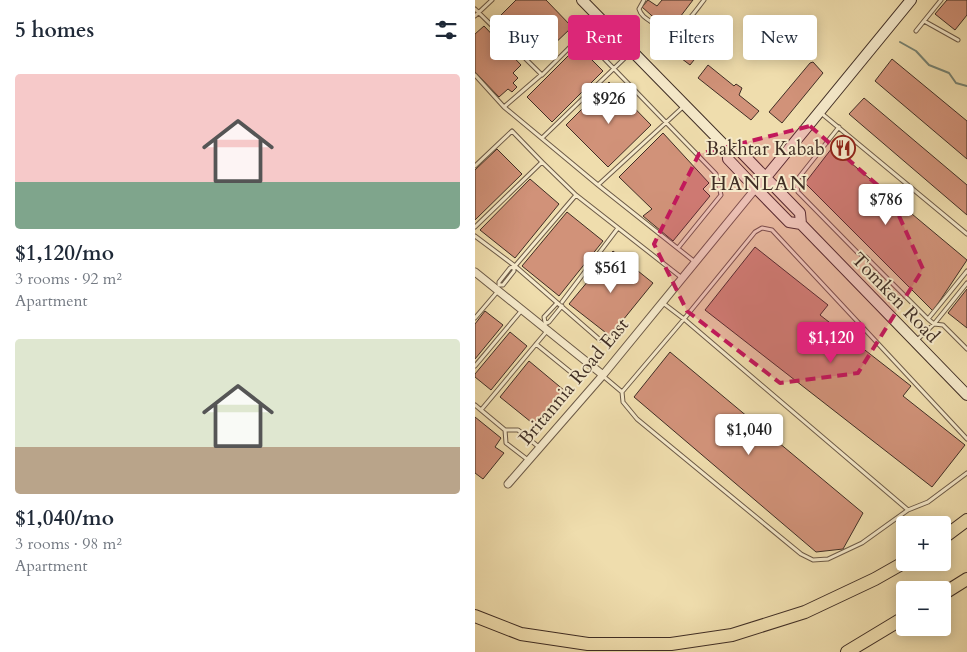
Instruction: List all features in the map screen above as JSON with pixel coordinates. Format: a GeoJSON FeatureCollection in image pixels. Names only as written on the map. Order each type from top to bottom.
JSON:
{"type":"FeatureCollection","features":[{"type":"Feature","properties":{"kind":"highway"},"geometry":{"type":"LineString","coordinates":[[951,532],[967,520]]}},
{"type":"Feature","properties":{"kind":"highway"},"geometry":{"type":"LineString","coordinates":[[475,616],[521,634],[588,644],[671,644],[732,635],[805,612],[896,567]]}},
{"type":"Feature","properties":{"kind":"highway"},"geometry":{"type":"LineString","coordinates":[[951,589],[967,579]]}},
{"type":"Feature","properties":{"kind":"highway"},"geometry":{"type":"LineString","coordinates":[[847,652],[896,622]]}},
{"type":"Feature","properties":{"kind":"main road","name":"Tomken Road"},"geometry":{"type":"LineString","coordinates":[[582,0],[596,15]]}},
{"type":"Feature","properties":{"kind":"main road","name":"Britannia Road East"},"geometry":{"type":"LineString","coordinates":[[756,188],[911,0]]}},
{"type":"Feature","properties":{"kind":"main road","name":"Tomken Road"},"geometry":{"type":"LineString","coordinates":[[640,60],[727,148],[739,150],[800,213],[801,224]]}},
{"type":"Feature","properties":{"kind":"main road","name":"Tomken Road"},"geometry":{"type":"LineString","coordinates":[[727,148],[727,159],[789,222],[801,224],[967,395]]}},
{"type":"Feature","properties":{"kind":"street","name":"Britannia Road East"},"geometry":{"type":"LineString","coordinates":[[508,484],[603,375],[756,188]]}},
{"type":"Feature","properties":{"kind":"street"},"geometry":{"type":"LineString","coordinates":[[475,272],[498,288],[603,375]]}},
{"type":"Feature","properties":{"kind":"lane"},"geometry":{"type":"LineString","coordinates":[[475,16],[492,0]]}},
{"type":"Feature","properties":{"kind":"lane"},"geometry":{"type":"LineString","coordinates":[[644,0],[639,9],[641,14],[662,29],[671,30],[683,26],[704,0]]}},
{"type":"Feature","properties":{"kind":"lane"},"geometry":{"type":"LineString","coordinates":[[916,31],[941,0]]}},
{"type":"Feature","properties":{"kind":"lane"},"geometry":{"type":"LineString","coordinates":[[475,9],[541,75]]}},
{"type":"Feature","properties":{"kind":"lane"},"geometry":{"type":"LineString","coordinates":[[924,21],[958,40]]}},
{"type":"Feature","properties":{"kind":"lane"},"geometry":{"type":"LineString","coordinates":[[504,107],[580,38],[588,42],[716,174],[721,195],[678,248]]}},
{"type":"Feature","properties":{"kind":"lane"},"geometry":{"type":"LineString","coordinates":[[542,138],[624,60]]}},
{"type":"Feature","properties":{"kind":"lane"},"geometry":{"type":"LineString","coordinates":[[475,75],[504,107],[598,185],[696,262]]}},
{"type":"Feature","properties":{"kind":"lane"},"geometry":{"type":"LineString","coordinates":[[598,185],[685,106]]}},
{"type":"Feature","properties":{"kind":"lane"},"geometry":{"type":"LineString","coordinates":[[819,112],[967,234]]}},
{"type":"Feature","properties":{"kind":"lane"},"geometry":{"type":"LineString","coordinates":[[839,127],[796,181],[798,192],[858,253],[866,256],[928,319],[934,324],[943,325],[967,349]]}},
{"type":"Feature","properties":{"kind":"lane"},"geometry":{"type":"LineString","coordinates":[[475,166],[512,130],[576,195],[683,278]]}},
{"type":"Feature","properties":{"kind":"lane"},"geometry":{"type":"LineString","coordinates":[[475,227],[542,162]]}},
{"type":"Feature","properties":{"kind":"lane"},"geometry":{"type":"LineString","coordinates":[[475,318],[498,288],[499,282],[510,268],[514,267],[576,195]]}},
{"type":"Feature","properties":{"kind":"lane"},"geometry":{"type":"LineString","coordinates":[[481,410],[536,344],[545,326],[618,228]]}},
{"type":"Feature","properties":{"kind":"lane"},"geometry":{"type":"LineString","coordinates":[[622,392],[755,232],[762,228],[772,230],[967,439]]}},
{"type":"Feature","properties":{"kind":"lane"},"geometry":{"type":"LineString","coordinates":[[475,236],[561,304],[600,340]]}},
{"type":"Feature","properties":{"kind":"lane"},"geometry":{"type":"LineString","coordinates":[[928,319],[967,271]]}},
{"type":"Feature","properties":{"kind":"lane"},"geometry":{"type":"LineString","coordinates":[[915,342],[934,324],[967,283]]}},
{"type":"Feature","properties":{"kind":"lane"},"geometry":{"type":"LineString","coordinates":[[545,326],[544,317],[557,302]]}},
{"type":"Feature","properties":{"kind":"lane"},"geometry":{"type":"LineString","coordinates":[[663,302],[908,510]]}},
{"type":"Feature","properties":{"kind":"lane"},"geometry":{"type":"LineString","coordinates":[[475,366],[523,310]]}},
{"type":"Feature","properties":{"kind":"lane"},"geometry":{"type":"LineString","coordinates":[[536,344],[573,374]]}},
{"type":"Feature","properties":{"kind":"lane"},"geometry":{"type":"LineString","coordinates":[[603,375],[622,392],[623,402],[637,419],[801,554],[813,560],[828,559],[862,543],[908,510],[928,502],[967,473]]}},
{"type":"Feature","properties":{"kind":"lane"},"geometry":{"type":"LineString","coordinates":[[475,405],[505,430],[519,430],[540,448]]}},
{"type":"Feature","properties":{"kind":"lane"},"geometry":{"type":"LineString","coordinates":[[505,430],[506,443],[528,461]]}},
{"type":"Feature","properties":{"kind":"highlighted area"},"geometry":{"type":"Polygon","coordinates":[[[810,126],[890,196],[923,269],[858,373],[780,383],[687,311],[654,244],[699,154],[810,126]]]}},
{"type":"Feature","properties":{"kind":"building"},"geometry":{"type":"Polygon","coordinates":[[[516,0],[546,0],[568,23],[568,31],[558,40],[558,15],[501,15],[516,0]]]}},
{"type":"Feature","properties":{"kind":"building"},"geometry":{"type":"Polygon","coordinates":[[[648,0],[657,6],[662,0],[693,0],[682,15],[651,15],[642,7],[648,0]]]}},
{"type":"Feature","properties":{"kind":"building"},"geometry":{"type":"Polygon","coordinates":[[[947,0],[967,0],[967,15],[955,30],[935,14],[947,0]]]}},
{"type":"Feature","properties":{"kind":"building"},"geometry":{"type":"Polygon","coordinates":[[[484,26],[490,32],[490,60],[516,60],[521,65],[513,73],[518,78],[513,83],[517,87],[512,92],[508,89],[499,97],[475,72],[475,34],[484,26]]]}},
{"type":"Feature","properties":{"kind":"building"},"geometry":{"type":"Polygon","coordinates":[[[568,56],[568,60],[592,60],[603,71],[552,122],[527,97],[568,56]]]}},
{"type":"Feature","properties":{"kind":"building"},"geometry":{"type":"Polygon","coordinates":[[[892,59],[967,121],[967,159],[875,81],[892,59]]]}},
{"type":"Feature","properties":{"kind":"building"},"geometry":{"type":"Polygon","coordinates":[[[683,60],[694,60],[690,65],[683,60]]]}},
{"type":"Feature","properties":{"kind":"building"},"geometry":{"type":"Polygon","coordinates":[[[813,62],[823,73],[782,123],[769,112],[810,63],[813,62]]]}},
{"type":"Feature","properties":{"kind":"building"},"geometry":{"type":"Polygon","coordinates":[[[708,65],[734,86],[736,84],[742,88],[739,95],[759,111],[751,120],[698,78],[708,65]]]}},
{"type":"Feature","properties":{"kind":"building"},"geometry":{"type":"Polygon","coordinates":[[[609,82],[651,125],[608,167],[566,125],[609,82]]]}},
{"type":"Feature","properties":{"kind":"building"},"geometry":{"type":"Polygon","coordinates":[[[864,98],[967,185],[967,215],[849,114],[864,98]]]}},
{"type":"Feature","properties":{"kind":"building"},"geometry":{"type":"Polygon","coordinates":[[[663,133],[709,183],[703,189],[710,196],[673,241],[643,216],[652,209],[619,177],[663,133]]]}},
{"type":"Feature","properties":{"kind":"building"},"geometry":{"type":"Polygon","coordinates":[[[842,135],[855,145],[845,158],[967,260],[933,311],[805,183],[842,135]]]}},
{"type":"Feature","properties":{"kind":"building"},"geometry":{"type":"Polygon","coordinates":[[[497,149],[522,174],[475,220],[475,170],[497,149]]]}},
{"type":"Feature","properties":{"kind":"building"},"geometry":{"type":"Polygon","coordinates":[[[530,179],[559,204],[515,258],[480,230],[530,179]]]}},
{"type":"Feature","properties":{"kind":"building"},"geometry":{"type":"Polygon","coordinates":[[[567,212],[603,241],[559,296],[522,266],[567,212]]]}},
{"type":"Feature","properties":{"kind":"building"},"geometry":{"type":"Polygon","coordinates":[[[755,247],[828,305],[820,315],[911,386],[903,396],[965,445],[932,487],[705,310],[755,247]]]}},
{"type":"Feature","properties":{"kind":"building"},"geometry":{"type":"Polygon","coordinates":[[[613,251],[653,283],[610,336],[569,304],[613,251]]]}},
{"type":"Feature","properties":{"kind":"building"},"geometry":{"type":"Polygon","coordinates":[[[967,289],[967,328],[948,313],[967,289]]]}},
{"type":"Feature","properties":{"kind":"building"},"geometry":{"type":"Polygon","coordinates":[[[485,311],[503,325],[475,359],[475,324],[485,311]]]}},
{"type":"Feature","properties":{"kind":"building"},"geometry":{"type":"Polygon","coordinates":[[[510,332],[527,346],[491,390],[475,377],[475,374],[510,332]]]}},
{"type":"Feature","properties":{"kind":"building"},"geometry":{"type":"Polygon","coordinates":[[[670,352],[863,513],[843,549],[816,552],[634,397],[670,352]]]}},
{"type":"Feature","properties":{"kind":"building"},"geometry":{"type":"Polygon","coordinates":[[[529,361],[565,391],[536,426],[500,397],[529,361]]]}},
{"type":"Feature","properties":{"kind":"building"},"geometry":{"type":"Polygon","coordinates":[[[475,417],[501,438],[495,447],[504,453],[483,479],[475,473],[475,417]]]}},
{"type":"Feature","properties":{"kind":"waterway"},"geometry":{"type":"LineString","coordinates":[[900,42],[916,51],[929,65],[949,73],[956,83],[967,86]]}},
{"type":"Feature","properties":{"kind":"place","name":"Bakhtar Kabab"},"geometry":{"type":"Point","coordinates":[843,148]}},
{"type":"Feature","properties":{"kind":"district","name":"HANLAN"},"geometry":{"type":"Point","coordinates":[759,183]}}]}
